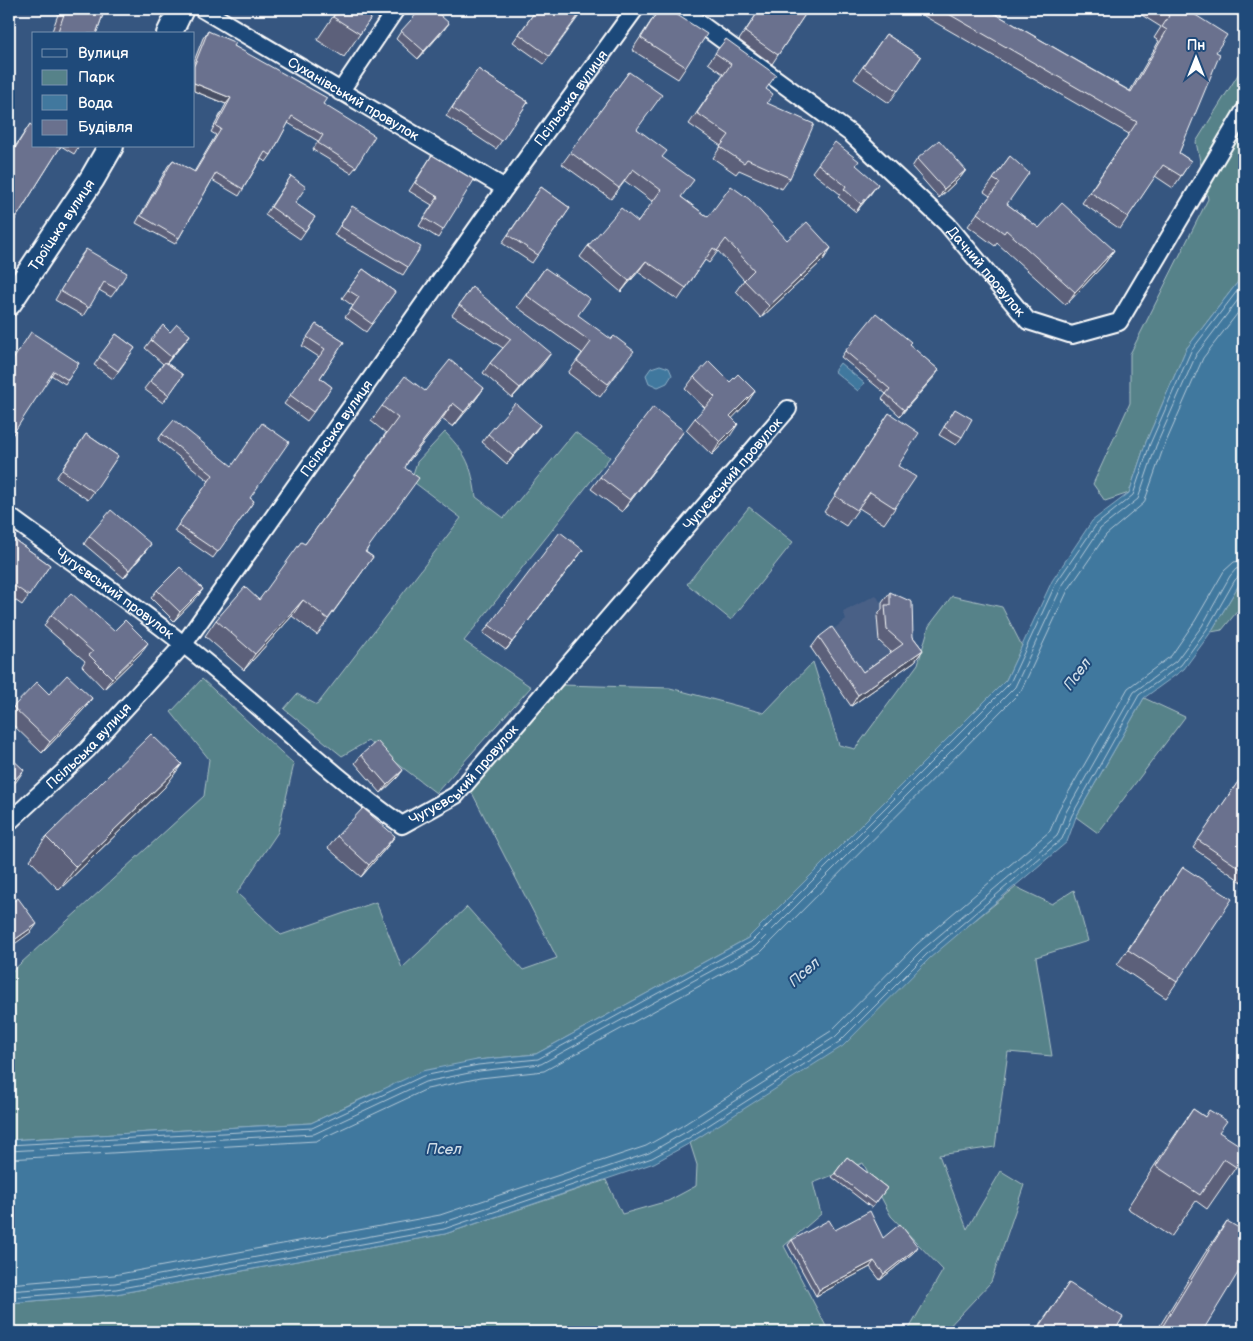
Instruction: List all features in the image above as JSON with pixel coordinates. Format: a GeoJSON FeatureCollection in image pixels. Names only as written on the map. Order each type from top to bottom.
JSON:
{"type":"FeatureCollection","features":[{"type":"Feature","properties":{"kind":"main road"},"geometry":{"type":"LineString","coordinates":[[170,32],[181,9]]}},
{"type":"Feature","properties":{"kind":"main road","name":"Троїцька вулиця"},"geometry":{"type":"LineString","coordinates":[[9,303],[92,180],[110,148]]}},
{"type":"Feature","properties":{"kind":"street","name":"Суханівський провулок"},"geometry":{"type":"LineString","coordinates":[[202,9],[505,188]]}},
{"type":"Feature","properties":{"kind":"street"},"geometry":{"type":"LineString","coordinates":[[340,92],[396,9]]}},
{"type":"Feature","properties":{"kind":"street","name":"Псільська вулиця"},"geometry":{"type":"LineString","coordinates":[[9,822],[87,750],[184,644],[505,188],[635,9]]}},
{"type":"Feature","properties":{"kind":"street","name":"Дачний провулок"},"geometry":{"type":"LineString","coordinates":[[680,9],[850,133],[947,224],[1028,321],[1072,335],[1120,322],[1244,111]]}},
{"type":"Feature","properties":{"kind":"street","name":"Чугуєвський провулок"},"geometry":{"type":"LineString","coordinates":[[9,516],[184,644],[303,748],[402,825],[456,795],[788,409]]}},
{"type":"Feature","properties":{"kind":"shaded area"},"geometry":{"type":"Polygon","coordinates":[[[876,595],[915,661],[851,706],[811,648],[846,619],[843,612],[876,595]]]}},
{"type":"Feature","properties":{"kind":"green space"},"geometry":{"type":"Polygon","coordinates":[[[1244,65],[1244,274],[1186,349],[1146,442],[1129,493],[1105,501],[1093,484],[1130,403],[1130,354],[1208,199],[1196,142],[1244,65]]]}},
{"type":"Feature","properties":{"kind":"green space"},"geometry":{"type":"Polygon","coordinates":[[[445,432],[464,455],[470,469],[476,497],[504,518],[575,432],[610,457],[464,641],[531,687],[436,793],[368,741],[342,756],[284,709],[297,694],[317,705],[461,518],[411,480],[417,462],[445,432]]]}},
{"type":"Feature","properties":{"kind":"green space"},"geometry":{"type":"Polygon","coordinates":[[[749,507],[793,542],[731,620],[687,584],[749,507]]]}},
{"type":"Feature","properties":{"kind":"green space"},"geometry":{"type":"Polygon","coordinates":[[[1244,576],[1244,603],[1222,630],[1211,632],[1244,576]]]}},
{"type":"Feature","properties":{"kind":"green space"},"geometry":{"type":"Polygon","coordinates":[[[952,596],[1002,607],[1022,646],[1006,680],[748,938],[536,1054],[477,1060],[376,1092],[311,1123],[9,1140],[9,974],[204,796],[209,759],[171,712],[202,679],[294,764],[278,832],[237,893],[281,935],[376,902],[402,968],[467,907],[523,970],[557,958],[468,785],[561,685],[670,688],[764,713],[813,662],[839,745],[855,749],[918,664],[929,626],[952,596]]]}},
{"type":"Feature","properties":{"kind":"green space"},"geometry":{"type":"Polygon","coordinates":[[[1144,698],[1185,717],[1098,833],[1076,817],[1144,698]]]}},
{"type":"Feature","properties":{"kind":"green space"},"geometry":{"type":"Polygon","coordinates":[[[1016,887],[1052,904],[1074,890],[1088,941],[1036,957],[1052,1056],[1008,1052],[995,1147],[939,1155],[967,1229],[1001,1171],[1024,1185],[991,1282],[944,1332],[914,1332],[909,1329],[943,1270],[891,1216],[863,1163],[813,1183],[821,1214],[784,1246],[829,1332],[9,1332],[9,1303],[116,1294],[445,1234],[606,1180],[622,1214],[668,1201],[696,1186],[697,1165],[690,1143],[740,1110],[1016,887]]]}},
{"type":"Feature","properties":{"kind":"water","name":"Псел"},"geometry":{"type":"Polygon","coordinates":[[[1244,274],[1244,576],[1211,632],[1184,669],[1144,698],[1076,817],[1067,842],[930,958],[843,1046],[690,1143],[654,1163],[445,1234],[116,1294],[9,1303],[9,1140],[311,1123],[422,1071],[477,1060],[536,1054],[748,938],[1006,680],[1052,581],[1092,521],[1129,493],[1146,442],[1186,349],[1244,274]]]}},
{"type":"Feature","properties":{"kind":"water"},"geometry":{"type":"Polygon","coordinates":[[[840,363],[864,383],[858,391],[834,371],[840,363]]]}},
{"type":"Feature","properties":{"kind":"water"},"geometry":{"type":"Polygon","coordinates":[[[660,365],[669,368],[672,375],[667,383],[658,387],[649,383],[646,375],[651,368],[660,365]]]}},
{"type":"Feature","properties":{"kind":"building"},"geometry":{"type":"Polygon","coordinates":[[[66,9],[105,9],[97,32],[58,31],[66,9]]]}},
{"type":"Feature","properties":{"kind":"building"},"geometry":{"type":"Polygon","coordinates":[[[339,9],[377,9],[360,34],[333,17],[339,9]]]}},
{"type":"Feature","properties":{"kind":"building"},"geometry":{"type":"Polygon","coordinates":[[[421,9],[433,9],[449,23],[424,51],[401,31],[421,9]]]}},
{"type":"Feature","properties":{"kind":"building"},"geometry":{"type":"Polygon","coordinates":[[[537,9],[583,9],[549,56],[519,34],[537,9]]]}},
{"type":"Feature","properties":{"kind":"building"},"geometry":{"type":"Polygon","coordinates":[[[659,9],[668,9],[707,34],[686,67],[641,38],[659,9]]]}},
{"type":"Feature","properties":{"kind":"building"},"geometry":{"type":"Polygon","coordinates":[[[760,9],[799,9],[806,13],[778,55],[745,32],[760,9]]]}},
{"type":"Feature","properties":{"kind":"building"},"geometry":{"type":"Polygon","coordinates":[[[940,9],[987,9],[1131,92],[1167,30],[1162,27],[1169,16],[1158,9],[1186,9],[1227,35],[1216,52],[1220,54],[1179,153],[1191,161],[1181,176],[1163,165],[1128,217],[1090,192],[1137,122],[940,9]]]}},
{"type":"Feature","properties":{"kind":"building"},"geometry":{"type":"Polygon","coordinates":[[[208,31],[236,43],[234,46],[327,98],[323,104],[375,136],[356,167],[318,143],[323,135],[292,116],[271,155],[265,152],[243,189],[216,173],[179,238],[141,216],[173,160],[195,172],[221,129],[216,126],[231,98],[195,83],[195,64],[208,31]]]}},
{"type":"Feature","properties":{"kind":"building"},"geometry":{"type":"Polygon","coordinates":[[[886,34],[921,57],[898,91],[863,67],[886,34]]]}},
{"type":"Feature","properties":{"kind":"building"},"geometry":{"type":"Polygon","coordinates":[[[726,39],[776,75],[766,89],[773,94],[767,103],[814,124],[790,178],[747,159],[744,163],[720,147],[729,135],[697,113],[731,64],[715,53],[726,39]]]}},
{"type":"Feature","properties":{"kind":"building"},"geometry":{"type":"Polygon","coordinates":[[[478,69],[528,102],[502,141],[452,108],[478,69]]]}},
{"type":"Feature","properties":{"kind":"building"},"geometry":{"type":"Polygon","coordinates":[[[629,72],[662,95],[637,129],[667,151],[662,157],[694,180],[681,197],[708,217],[731,186],[749,199],[787,240],[807,222],[831,248],[769,306],[744,280],[754,270],[726,239],[717,251],[713,248],[686,288],[646,261],[629,281],[588,246],[621,208],[638,222],[661,190],[633,169],[619,188],[570,152],[629,72]]]}},
{"type":"Feature","properties":{"kind":"building"},"geometry":{"type":"Polygon","coordinates":[[[30,124],[32,126],[32,148],[60,148],[9,229],[9,158],[30,124]]]}},
{"type":"Feature","properties":{"kind":"building"},"geometry":{"type":"Polygon","coordinates":[[[939,140],[966,170],[944,189],[917,159],[939,140]]]}},
{"type":"Feature","properties":{"kind":"building"},"geometry":{"type":"Polygon","coordinates":[[[835,142],[859,161],[856,165],[878,184],[861,204],[844,189],[846,186],[818,164],[835,142]]]}},
{"type":"Feature","properties":{"kind":"building"},"geometry":{"type":"Polygon","coordinates":[[[432,155],[474,180],[443,230],[424,218],[438,197],[415,183],[432,155]]]}},
{"type":"Feature","properties":{"kind":"building"},"geometry":{"type":"Polygon","coordinates":[[[1010,156],[1029,173],[1007,204],[1039,228],[1062,203],[1114,250],[1075,292],[1006,230],[1004,233],[977,213],[1000,183],[993,179],[1010,156]]]}},
{"type":"Feature","properties":{"kind":"building"},"geometry":{"type":"Polygon","coordinates":[[[291,176],[306,187],[295,203],[315,217],[305,231],[271,207],[291,176]]]}},
{"type":"Feature","properties":{"kind":"building"},"geometry":{"type":"Polygon","coordinates":[[[541,187],[570,208],[538,255],[508,235],[541,187]]]}},
{"type":"Feature","properties":{"kind":"building"},"geometry":{"type":"Polygon","coordinates":[[[352,206],[421,247],[408,267],[340,226],[352,206]]]}},
{"type":"Feature","properties":{"kind":"building"},"geometry":{"type":"Polygon","coordinates":[[[86,249],[127,273],[117,289],[104,282],[89,308],[60,291],[86,249]]]}},
{"type":"Feature","properties":{"kind":"building"},"geometry":{"type":"Polygon","coordinates":[[[545,268],[590,299],[578,315],[611,339],[614,336],[634,351],[608,384],[577,361],[591,342],[526,295],[545,268]]]}},
{"type":"Feature","properties":{"kind":"building"},"geometry":{"type":"Polygon","coordinates":[[[363,269],[395,292],[372,324],[351,309],[359,297],[348,290],[363,269]]]}},
{"type":"Feature","properties":{"kind":"building"},"geometry":{"type":"Polygon","coordinates":[[[472,287],[551,353],[520,388],[490,363],[511,339],[459,305],[472,287]]]}},
{"type":"Feature","properties":{"kind":"building"},"geometry":{"type":"Polygon","coordinates":[[[876,313],[911,342],[909,344],[939,370],[904,410],[886,394],[890,389],[845,351],[876,313]]]}},
{"type":"Feature","properties":{"kind":"building"},"geometry":{"type":"Polygon","coordinates":[[[177,324],[190,335],[171,357],[151,340],[163,325],[170,332],[177,324]]]}},
{"type":"Feature","properties":{"kind":"building"},"geometry":{"type":"Polygon","coordinates":[[[316,324],[344,342],[320,378],[332,387],[313,412],[290,395],[325,349],[307,337],[316,324]]]}},
{"type":"Feature","properties":{"kind":"building"},"geometry":{"type":"Polygon","coordinates":[[[31,332],[79,363],[68,380],[54,371],[9,440],[9,366],[31,332]]]}},
{"type":"Feature","properties":{"kind":"building"},"geometry":{"type":"Polygon","coordinates":[[[116,334],[135,348],[118,371],[99,357],[116,334]]]}},
{"type":"Feature","properties":{"kind":"building"},"geometry":{"type":"Polygon","coordinates":[[[450,360],[484,388],[464,412],[453,403],[409,459],[405,468],[419,478],[365,552],[373,557],[328,619],[303,600],[255,654],[216,620],[245,587],[259,600],[301,542],[305,544],[398,418],[382,406],[405,376],[425,391],[450,360]]]}},
{"type":"Feature","properties":{"kind":"building"},"geometry":{"type":"Polygon","coordinates":[[[709,361],[730,382],[738,374],[755,391],[730,416],[738,424],[720,442],[695,418],[715,397],[694,377],[709,361]]]}},
{"type":"Feature","properties":{"kind":"building"},"geometry":{"type":"Polygon","coordinates":[[[165,362],[183,375],[169,395],[150,381],[165,362]]]}},
{"type":"Feature","properties":{"kind":"building"},"geometry":{"type":"Polygon","coordinates":[[[515,403],[540,425],[513,456],[488,434],[515,403]]]}},
{"type":"Feature","properties":{"kind":"building"},"geometry":{"type":"Polygon","coordinates":[[[653,407],[684,431],[630,500],[600,477],[653,407]]]}},
{"type":"Feature","properties":{"kind":"building"},"geometry":{"type":"Polygon","coordinates":[[[955,409],[972,419],[962,437],[944,427],[955,409]]]}},
{"type":"Feature","properties":{"kind":"building"},"geometry":{"type":"Polygon","coordinates":[[[889,413],[919,433],[898,466],[916,477],[895,508],[870,492],[857,510],[835,496],[889,413]]]}},
{"type":"Feature","properties":{"kind":"building"},"geometry":{"type":"Polygon","coordinates":[[[174,420],[232,466],[262,423],[289,442],[250,498],[254,501],[218,552],[178,525],[213,475],[162,434],[174,420]]]}},
{"type":"Feature","properties":{"kind":"building"},"geometry":{"type":"Polygon","coordinates":[[[86,434],[118,456],[94,492],[62,470],[86,434]]]}},
{"type":"Feature","properties":{"kind":"building"},"geometry":{"type":"Polygon","coordinates":[[[111,510],[151,544],[129,570],[89,536],[111,510]]]}},
{"type":"Feature","properties":{"kind":"building"},"geometry":{"type":"Polygon","coordinates":[[[560,532],[583,550],[512,642],[489,625],[560,532]]]}},
{"type":"Feature","properties":{"kind":"building"},"geometry":{"type":"Polygon","coordinates":[[[9,536],[50,565],[29,596],[9,582],[9,536]]]}},
{"type":"Feature","properties":{"kind":"building"},"geometry":{"type":"Polygon","coordinates":[[[180,567],[203,589],[180,612],[157,590],[180,567]]]}},
{"type":"Feature","properties":{"kind":"building"},"geometry":{"type":"Polygon","coordinates":[[[890,592],[912,602],[913,637],[923,650],[858,695],[819,637],[832,627],[863,672],[903,644],[887,630],[885,605],[890,605],[890,592]]]}},
{"type":"Feature","properties":{"kind":"building"},"geometry":{"type":"Polygon","coordinates":[[[71,593],[114,631],[125,620],[148,643],[112,678],[89,655],[93,652],[51,615],[71,593]]]}},
{"type":"Feature","properties":{"kind":"building"},"geometry":{"type":"Polygon","coordinates":[[[67,675],[92,698],[50,742],[13,707],[37,682],[49,694],[67,675]]]}},
{"type":"Feature","properties":{"kind":"building"},"geometry":{"type":"Polygon","coordinates":[[[151,734],[182,764],[76,867],[46,837],[151,734]]]}},
{"type":"Feature","properties":{"kind":"building"},"geometry":{"type":"Polygon","coordinates":[[[377,741],[403,770],[387,785],[361,755],[377,741]]]}},
{"type":"Feature","properties":{"kind":"building"},"geometry":{"type":"Polygon","coordinates":[[[9,756],[24,770],[9,786],[9,756]]]}},
{"type":"Feature","properties":{"kind":"building"},"geometry":{"type":"Polygon","coordinates":[[[1244,773],[1244,871],[1198,840],[1244,773]]]}},
{"type":"Feature","properties":{"kind":"building"},"geometry":{"type":"Polygon","coordinates":[[[363,808],[395,836],[369,865],[337,836],[363,808]]]}},
{"type":"Feature","properties":{"kind":"building"},"geometry":{"type":"Polygon","coordinates":[[[1183,867],[1232,899],[1177,982],[1128,950],[1183,867]]]}},
{"type":"Feature","properties":{"kind":"building"},"geometry":{"type":"Polygon","coordinates":[[[18,898],[37,924],[10,943],[9,904],[18,898]]]}},
{"type":"Feature","properties":{"kind":"building"},"geometry":{"type":"Polygon","coordinates":[[[1193,1109],[1205,1117],[1209,1110],[1227,1121],[1219,1132],[1244,1148],[1244,1155],[1236,1167],[1224,1159],[1200,1195],[1156,1166],[1193,1109]]]}},
{"type":"Feature","properties":{"kind":"building"},"geometry":{"type":"Polygon","coordinates":[[[847,1157],[887,1188],[875,1204],[835,1173],[847,1157]]]}},
{"type":"Feature","properties":{"kind":"building"},"geometry":{"type":"Polygon","coordinates":[[[870,1211],[883,1238],[900,1224],[918,1247],[884,1274],[874,1261],[819,1290],[792,1240],[829,1220],[835,1230],[870,1211]]]}},
{"type":"Feature","properties":{"kind":"building"},"geometry":{"type":"Polygon","coordinates":[[[1227,1221],[1244,1231],[1244,1263],[1202,1332],[1159,1332],[1227,1221]]]}},
{"type":"Feature","properties":{"kind":"building"},"geometry":{"type":"Polygon","coordinates":[[[1069,1283],[1123,1317],[1114,1332],[1036,1332],[1069,1283]]]}}]}
